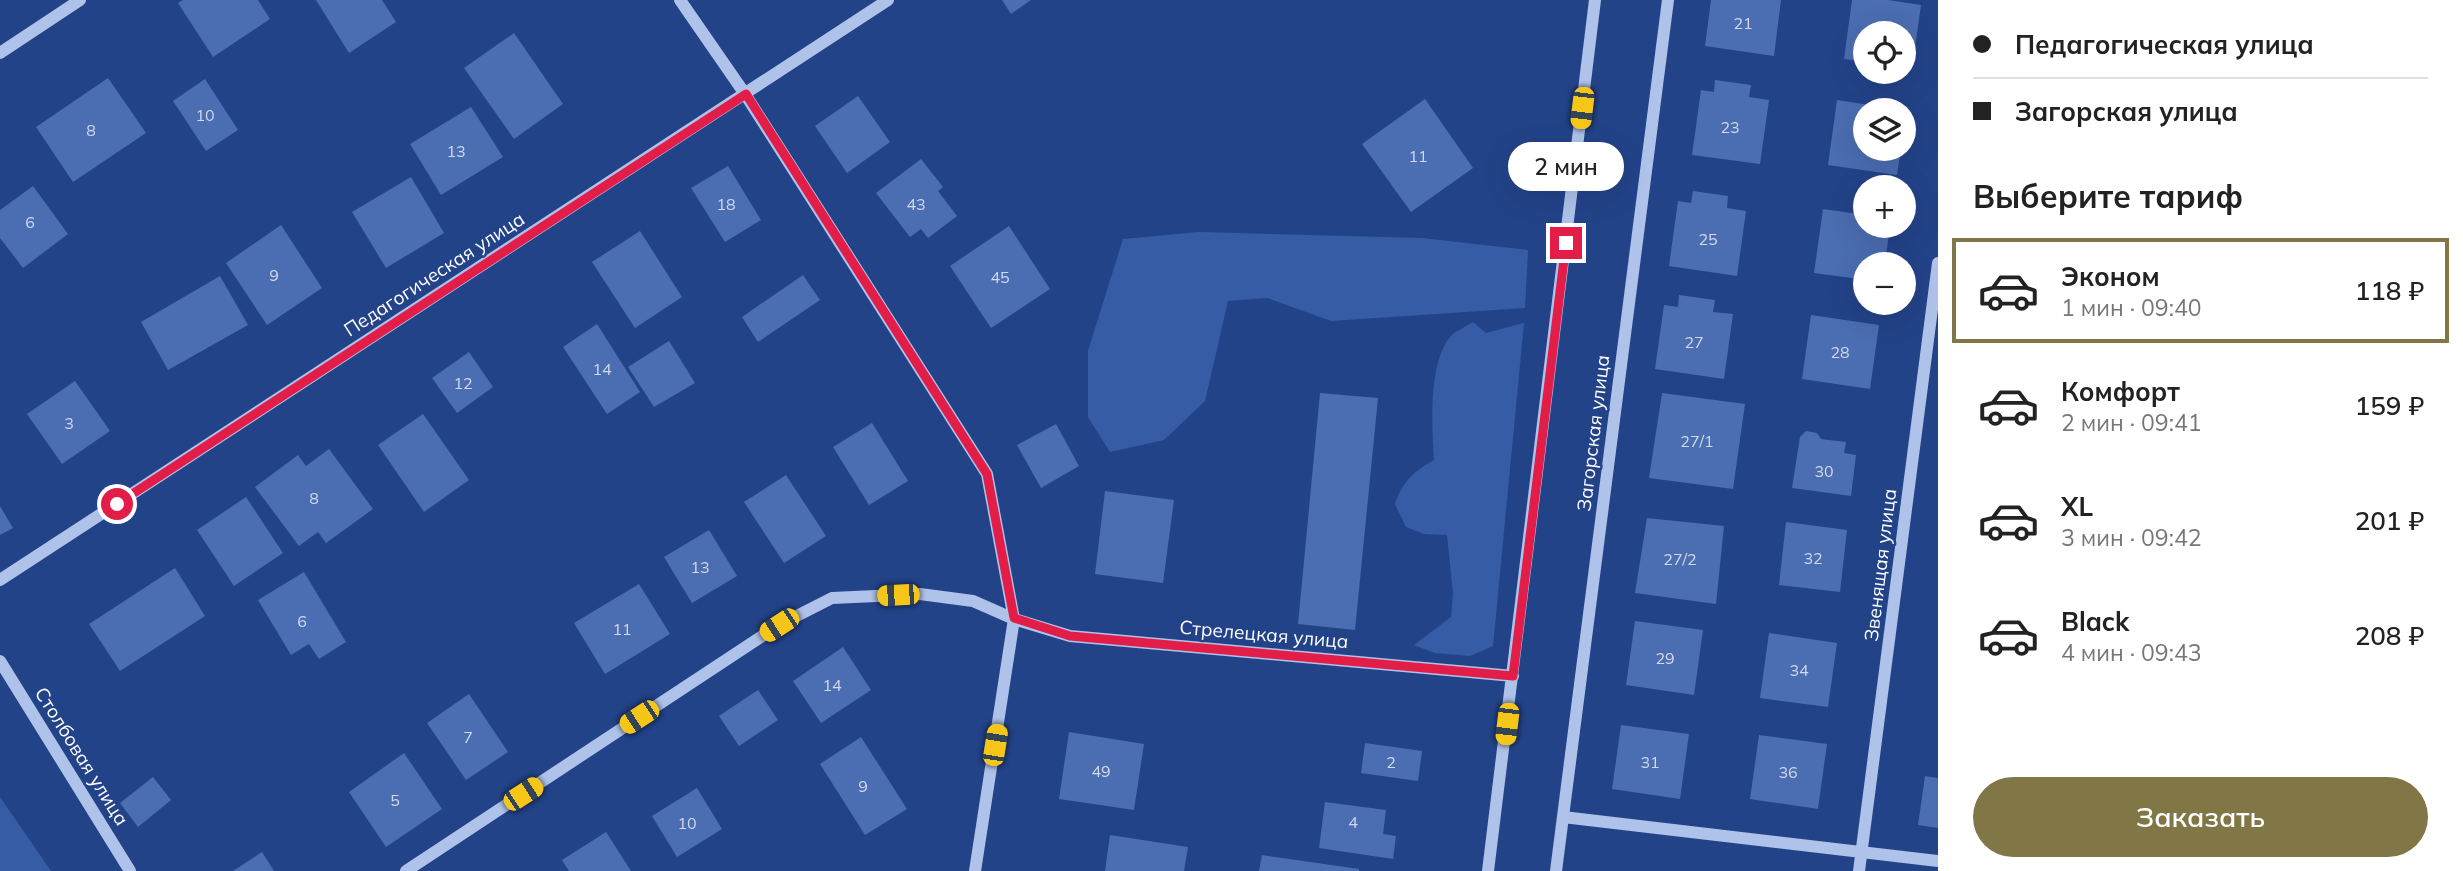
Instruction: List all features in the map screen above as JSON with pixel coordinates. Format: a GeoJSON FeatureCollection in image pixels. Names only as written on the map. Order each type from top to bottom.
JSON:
{"type":"FeatureCollection","features":[{"type":"Feature","properties":{"kind":"street"},"geometry":{"type":"LineString","coordinates":[[0,53],[80,0]]}},
{"type":"Feature","properties":{"kind":"street"},"geometry":{"type":"LineString","coordinates":[[680,0],[746,94],[987,474],[1014,618],[975,871]]}},
{"type":"Feature","properties":{"kind":"street","name":"Педагогическая улица"},"geometry":{"type":"LineString","coordinates":[[0,580],[888,0]]}},
{"type":"Feature","properties":{"kind":"street"},"geometry":{"type":"LineString","coordinates":[[1488,871],[1595,0]]}},
{"type":"Feature","properties":{"kind":"street","name":"Загорская улица"},"geometry":{"type":"LineString","coordinates":[[1556,871],[1668,0]]}},
{"type":"Feature","properties":{"kind":"street","name":"Звенящая улица"},"geometry":{"type":"LineString","coordinates":[[1859,871],[1938,263]]}},
{"type":"Feature","properties":{"kind":"street","name":"Стрелецкая улица"},"geometry":{"type":"LineString","coordinates":[[406,871],[779,625],[832,598],[920,594],[973,601],[1070,636],[1513,676]]}},
{"type":"Feature","properties":{"kind":"street","name":"Столбовая улица"},"geometry":{"type":"LineString","coordinates":[[0,661],[130,871]]}},
{"type":"Feature","properties":{"kind":"street"},"geometry":{"type":"LineString","coordinates":[[1563,817],[1938,861]]}},
{"type":"Feature","properties":{"kind":"shaded area"},"geometry":{"type":"Polygon","coordinates":[[[1199,232],[1422,238],[1528,250],[1525,308],[1331,321],[1267,298],[1228,301],[1205,401],[1164,440],[1110,452],[1088,417],[1088,351],[1123,239],[1199,232]]]}},
{"type":"Feature","properties":{"kind":"shaded area"},"geometry":{"type":"Polygon","coordinates":[[[1473,322],[1486,333],[1524,323],[1493,646],[1470,656],[1435,653],[1414,645],[1451,617],[1453,593],[1447,535],[1424,534],[1406,527],[1395,504],[1410,478],[1434,460],[1433,396],[1438,363],[1450,337],[1473,322]]]}},
{"type":"Feature","properties":{"kind":"shaded area"},"geometry":{"type":"Polygon","coordinates":[[[0,797],[51,871],[0,871],[0,797]]]}},
{"type":"Feature","properties":{"kind":"building"},"geometry":{"type":"Polygon","coordinates":[[[183,0],[258,0],[270,19],[213,57],[178,3],[183,0]]]}},
{"type":"Feature","properties":{"kind":"building"},"geometry":{"type":"Polygon","coordinates":[[[316,0],[382,0],[396,22],[349,53],[316,0]]]}},
{"type":"Feature","properties":{"kind":"building"},"geometry":{"type":"Polygon","coordinates":[[[1002,0],[1031,0],[1011,14],[1002,0]]]}},
{"type":"Feature","properties":{"kind":"building"},"geometry":{"type":"Polygon","coordinates":[[[1711,0],[1781,0],[1774,56],[1705,46],[1711,0]]]}},
{"type":"Feature","properties":{"kind":"building"},"geometry":{"type":"Polygon","coordinates":[[[1852,0],[1888,0],[1921,5],[1916,41],[1916,21],[1853,21],[1853,60],[1844,59],[1852,0]]]}},
{"type":"Feature","properties":{"kind":"building"},"geometry":{"type":"Polygon","coordinates":[[[514,33],[563,104],[514,139],[464,68],[514,33]]]}},
{"type":"Feature","properties":{"kind":"building"},"geometry":{"type":"Polygon","coordinates":[[[108,78],[146,133],[73,182],[36,127],[108,78]]]}},
{"type":"Feature","properties":{"kind":"building"},"geometry":{"type":"Polygon","coordinates":[[[205,79],[238,130],[206,151],[173,101],[205,79]]]}},
{"type":"Feature","properties":{"kind":"building"},"geometry":{"type":"Polygon","coordinates":[[[1715,80],[1751,85],[1749,97],[1769,100],[1760,164],[1692,155],[1701,90],[1714,92],[1715,80]]]}},
{"type":"Feature","properties":{"kind":"building"},"geometry":{"type":"Polygon","coordinates":[[[858,96],[890,142],[847,173],[815,126],[858,96]]]}},
{"type":"Feature","properties":{"kind":"building"},"geometry":{"type":"Polygon","coordinates":[[[1425,99],[1473,168],[1411,212],[1362,144],[1425,99]]]}},
{"type":"Feature","properties":{"kind":"building"},"geometry":{"type":"Polygon","coordinates":[[[1837,100],[1853,102],[1853,161],[1899,161],[1897,175],[1828,165],[1837,100]]]}},
{"type":"Feature","properties":{"kind":"building"},"geometry":{"type":"Polygon","coordinates":[[[471,107],[503,157],[441,195],[410,144],[471,107]]]}},
{"type":"Feature","properties":{"kind":"building"},"geometry":{"type":"Polygon","coordinates":[[[921,159],[943,187],[938,191],[957,216],[928,238],[921,229],[910,237],[876,193],[921,159]]]}},
{"type":"Feature","properties":{"kind":"building"},"geometry":{"type":"Polygon","coordinates":[[[728,166],[761,220],[725,242],[691,188],[728,166]]]}},
{"type":"Feature","properties":{"kind":"building"},"geometry":{"type":"Polygon","coordinates":[[[411,177],[444,233],[386,268],[352,212],[411,177]]]}},
{"type":"Feature","properties":{"kind":"building"},"geometry":{"type":"Polygon","coordinates":[[[33,186],[68,234],[23,268],[0,238],[0,210],[33,186]]]}},
{"type":"Feature","properties":{"kind":"building"},"geometry":{"type":"Polygon","coordinates":[[[1693,191],[1728,196],[1727,208],[1746,211],[1737,276],[1669,266],[1678,201],[1691,203],[1693,191]]]}},
{"type":"Feature","properties":{"kind":"building"},"geometry":{"type":"Polygon","coordinates":[[[1823,209],[1853,213],[1853,238],[1888,238],[1887,252],[1853,252],[1853,278],[1814,273],[1823,209]]]}},
{"type":"Feature","properties":{"kind":"building"},"geometry":{"type":"Polygon","coordinates":[[[281,225],[322,288],[267,325],[226,263],[281,225]]]}},
{"type":"Feature","properties":{"kind":"building"},"geometry":{"type":"Polygon","coordinates":[[[1009,226],[1050,289],[991,328],[950,266],[1009,226]]]}},
{"type":"Feature","properties":{"kind":"building"},"geometry":{"type":"Polygon","coordinates":[[[640,231],[682,297],[635,328],[592,262],[640,231]]]}},
{"type":"Feature","properties":{"kind":"building"},"geometry":{"type":"Polygon","coordinates":[[[803,275],[820,300],[758,342],[742,317],[803,275]]]}},
{"type":"Feature","properties":{"kind":"building"},"geometry":{"type":"Polygon","coordinates":[[[220,276],[248,325],[168,370],[141,322],[220,276]]]}},
{"type":"Feature","properties":{"kind":"building"},"geometry":{"type":"Polygon","coordinates":[[[1679,295],[1715,300],[1713,312],[1733,314],[1724,379],[1655,369],[1664,305],[1678,307],[1679,295]]]}},
{"type":"Feature","properties":{"kind":"building"},"geometry":{"type":"Polygon","coordinates":[[[1811,315],[1879,325],[1870,389],[1802,379],[1811,315]]]}},
{"type":"Feature","properties":{"kind":"building"},"geometry":{"type":"Polygon","coordinates":[[[597,324],[640,392],[607,414],[563,347],[597,324]]]}},
{"type":"Feature","properties":{"kind":"building"},"geometry":{"type":"Polygon","coordinates":[[[669,341],[695,383],[654,407],[628,367],[669,341]]]}},
{"type":"Feature","properties":{"kind":"building"},"geometry":{"type":"Polygon","coordinates":[[[469,352],[493,387],[457,413],[432,378],[469,352]]]}},
{"type":"Feature","properties":{"kind":"building"},"geometry":{"type":"Polygon","coordinates":[[[75,381],[110,431],[62,464],[27,414],[75,381]]]}},
{"type":"Feature","properties":{"kind":"building"},"geometry":{"type":"Polygon","coordinates":[[[1320,393],[1378,398],[1355,630],[1298,624],[1320,393]]]}},
{"type":"Feature","properties":{"kind":"building"},"geometry":{"type":"Polygon","coordinates":[[[1662,393],[1745,404],[1733,489],[1649,478],[1662,393]]]}},
{"type":"Feature","properties":{"kind":"building"},"geometry":{"type":"Polygon","coordinates":[[[423,414],[469,480],[424,512],[378,445],[423,414]]]}},
{"type":"Feature","properties":{"kind":"building"},"geometry":{"type":"Polygon","coordinates":[[[872,423],[908,481],[869,505],[833,447],[872,423]]]}},
{"type":"Feature","properties":{"kind":"building"},"geometry":{"type":"Polygon","coordinates":[[[1056,424],[1079,466],[1041,488],[1017,445],[1056,424]]]}},
{"type":"Feature","properties":{"kind":"building"},"geometry":{"type":"Polygon","coordinates":[[[1806,431],[1817,433],[1821,439],[1846,442],[1844,453],[1856,455],[1851,496],[1792,488],[1800,437],[1806,431]]]}},
{"type":"Feature","properties":{"kind":"building"},"geometry":{"type":"Polygon","coordinates":[[[329,449],[373,509],[326,543],[318,532],[299,546],[255,487],[298,455],[306,466],[329,449]]]}},
{"type":"Feature","properties":{"kind":"building"},"geometry":{"type":"Polygon","coordinates":[[[786,475],[826,536],[784,563],[744,502],[786,475]]]}},
{"type":"Feature","properties":{"kind":"building"},"geometry":{"type":"Polygon","coordinates":[[[1105,491],[1174,500],[1163,583],[1095,574],[1105,491]]]}},
{"type":"Feature","properties":{"kind":"building"},"geometry":{"type":"Polygon","coordinates":[[[246,497],[283,553],[234,586],[197,530],[246,497]]]}},
{"type":"Feature","properties":{"kind":"building"},"geometry":{"type":"Polygon","coordinates":[[[0,506],[13,528],[0,535],[0,506]]]}},
{"type":"Feature","properties":{"kind":"building"},"geometry":{"type":"Polygon","coordinates":[[[1647,518],[1724,526],[1716,604],[1635,593],[1647,518]]]}},
{"type":"Feature","properties":{"kind":"building"},"geometry":{"type":"Polygon","coordinates":[[[1786,522],[1847,530],[1840,592],[1779,585],[1786,522]]]}},
{"type":"Feature","properties":{"kind":"building"},"geometry":{"type":"Polygon","coordinates":[[[709,530],[737,576],[692,603],[664,557],[709,530]]]}},
{"type":"Feature","properties":{"kind":"building"},"geometry":{"type":"Polygon","coordinates":[[[175,568],[205,616],[120,671],[89,624],[175,568]]]}},
{"type":"Feature","properties":{"kind":"building"},"geometry":{"type":"Polygon","coordinates":[[[304,572],[346,642],[319,659],[309,644],[291,655],[258,600],[304,572]]]}},
{"type":"Feature","properties":{"kind":"building"},"geometry":{"type":"Polygon","coordinates":[[[639,584],[670,634],[605,674],[574,623],[639,584]]]}},
{"type":"Feature","properties":{"kind":"building"},"geometry":{"type":"Polygon","coordinates":[[[1635,621],[1703,630],[1694,695],[1626,685],[1635,621]]]}},
{"type":"Feature","properties":{"kind":"building"},"geometry":{"type":"Polygon","coordinates":[[[1769,633],[1837,643],[1828,707],[1760,698],[1769,633]]]}},
{"type":"Feature","properties":{"kind":"building"},"geometry":{"type":"Polygon","coordinates":[[[843,647],[871,690],[821,723],[793,681],[843,647]]]}},
{"type":"Feature","properties":{"kind":"building"},"geometry":{"type":"Polygon","coordinates":[[[758,690],[778,720],[739,746],[719,716],[758,690]]]}},
{"type":"Feature","properties":{"kind":"building"},"geometry":{"type":"Polygon","coordinates":[[[469,694],[508,752],[466,780],[427,723],[469,694]]]}},
{"type":"Feature","properties":{"kind":"building"},"geometry":{"type":"Polygon","coordinates":[[[1621,725],[1689,734],[1680,799],[1612,789],[1621,725]]]}},
{"type":"Feature","properties":{"kind":"building"},"geometry":{"type":"Polygon","coordinates":[[[1069,732],[1144,744],[1134,810],[1059,799],[1069,732]]]}},
{"type":"Feature","properties":{"kind":"building"},"geometry":{"type":"Polygon","coordinates":[[[1759,735],[1827,744],[1818,809],[1750,799],[1759,735]]]}},
{"type":"Feature","properties":{"kind":"building"},"geometry":{"type":"Polygon","coordinates":[[[861,737],[907,809],[865,835],[820,764],[861,737]]]}},
{"type":"Feature","properties":{"kind":"building"},"geometry":{"type":"Polygon","coordinates":[[[1365,743],[1422,751],[1418,781],[1361,773],[1365,743]]]}},
{"type":"Feature","properties":{"kind":"building"},"geometry":{"type":"Polygon","coordinates":[[[404,753],[442,809],[386,847],[349,792],[404,753]]]}},
{"type":"Feature","properties":{"kind":"building"},"geometry":{"type":"Polygon","coordinates":[[[1925,776],[1938,778],[1938,828],[1918,825],[1925,776]]]}},
{"type":"Feature","properties":{"kind":"building"},"geometry":{"type":"Polygon","coordinates":[[[153,777],[171,800],[138,827],[120,803],[153,777]]]}},
{"type":"Feature","properties":{"kind":"building"},"geometry":{"type":"Polygon","coordinates":[[[697,788],[722,829],[677,857],[652,816],[697,788]]]}},
{"type":"Feature","properties":{"kind":"building"},"geometry":{"type":"Polygon","coordinates":[[[1325,802],[1386,810],[1383,834],[1396,836],[1393,859],[1319,848],[1325,802]]]}},
{"type":"Feature","properties":{"kind":"building"},"geometry":{"type":"Polygon","coordinates":[[[606,832],[631,871],[569,871],[562,860],[606,832]]]}},
{"type":"Feature","properties":{"kind":"building"},"geometry":{"type":"Polygon","coordinates":[[[1110,835],[1188,847],[1184,871],[1105,871],[1110,835]]]}},
{"type":"Feature","properties":{"kind":"building"},"geometry":{"type":"Polygon","coordinates":[[[262,852],[274,871],[233,871],[262,852]]]}},
{"type":"Feature","properties":{"kind":"building"},"geometry":{"type":"Polygon","coordinates":[[[1262,855],[1359,869],[1359,871],[1259,871],[1262,855]]]}},
{"type":"Feature","properties":{"kind":"route"},"geometry":{"type":"LineString","coordinates":[[117,504],[746,94],[987,474],[1014,618],[1070,636],[1513,676],[1566,243]]}}]}
